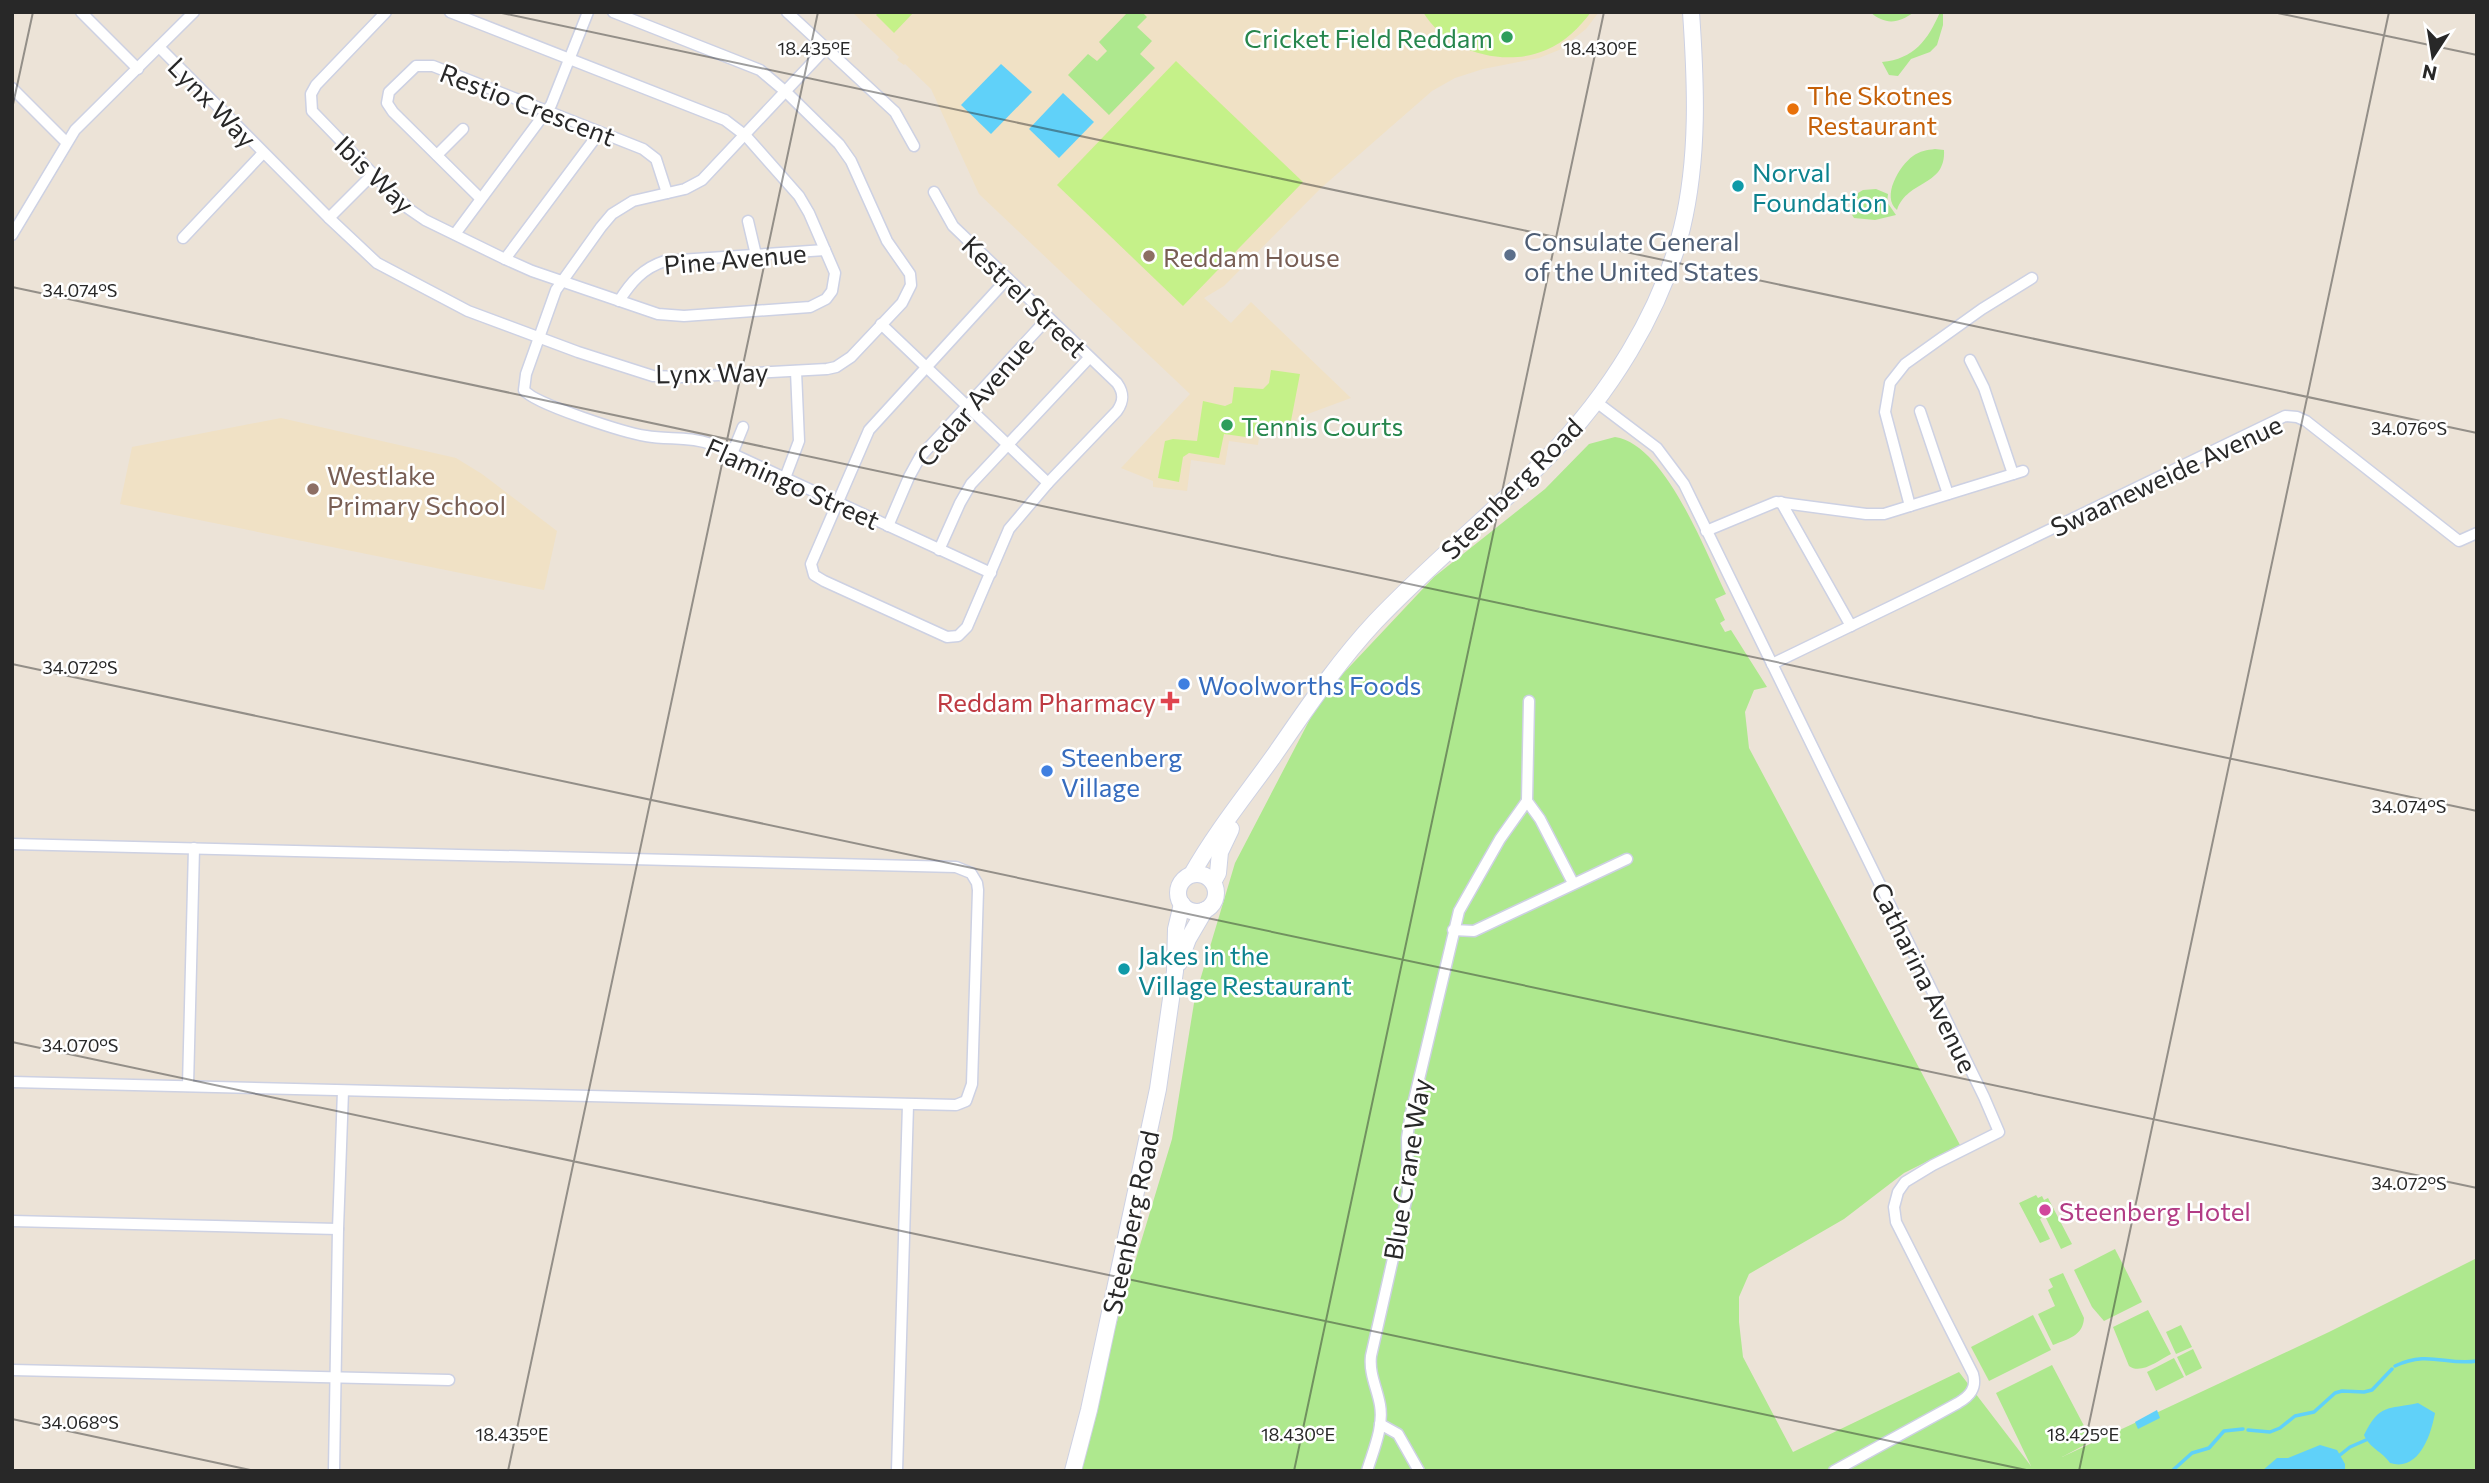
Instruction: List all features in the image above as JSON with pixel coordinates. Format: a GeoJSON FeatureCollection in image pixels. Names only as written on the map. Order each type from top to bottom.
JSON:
{"type":"FeatureCollection","features":[{"type":"Feature","properties":{"kind":"main road","name":"Steenberg Road"},"geometry":{"type":"LineString","coordinates":[[1192,874],[1201,855],[1317,693],[1375,623],[1548,457],[1595,401],[1641,331],[1664,279],[1682,228],[1691,176],[1695,75],[1690,12]]}},
{"type":"Feature","properties":{"kind":"main road","name":"Steenberg Road"},"geometry":{"type":"LineString","coordinates":[[1213,882],[1218,873],[1218,860],[1224,842],[1260,783],[1270,760]]}},
{"type":"Feature","properties":{"kind":"main road"},"geometry":{"type":"LineString","coordinates":[[1192,874],[1204,875],[1213,882],[1216,898],[1205,910],[1195,912],[1182,904],[1178,893],[1179,886],[1192,874]]}},
{"type":"Feature","properties":{"kind":"main road","name":"Steenberg Road"},"geometry":{"type":"LineString","coordinates":[[1073,1471],[1089,1410],[1158,1089],[1175,971],[1176,929],[1182,904]]}},
{"type":"Feature","properties":{"kind":"main road","name":"Steenberg Road"},"geometry":{"type":"LineString","coordinates":[[1175,971],[1188,939],[1205,910]]}},
{"type":"Feature","properties":{"kind":"street"},"geometry":{"type":"LineString","coordinates":[[81,12],[138,69]]}},
{"type":"Feature","properties":{"kind":"street"},"geometry":{"type":"LineString","coordinates":[[12,234],[75,130],[194,12]]}},
{"type":"Feature","properties":{"kind":"street","name":"Ibis Way"},"geometry":{"type":"LineString","coordinates":[[386,12],[312,89],[312,111],[418,216],[505,259],[619,301],[672,316],[810,307],[826,299],[835,282],[835,273],[799,197],[746,136]]}},
{"type":"Feature","properties":{"kind":"street"},"geometry":{"type":"LineString","coordinates":[[450,12],[725,120],[746,136]]}},
{"type":"Feature","properties":{"kind":"street"},"geometry":{"type":"LineString","coordinates":[[455,234],[547,112],[588,12]]}},
{"type":"Feature","properties":{"kind":"street","name":"Lynx Way"},"geometry":{"type":"LineString","coordinates":[[159,47],[328,218],[377,263],[468,311],[653,376],[682,377],[827,369],[843,363],[910,290],[910,274],[887,241],[846,152],[760,70],[613,12]]}},
{"type":"Feature","properties":{"kind":"street"},"geometry":{"type":"LineString","coordinates":[[787,12],[895,112],[914,146]]}},
{"type":"Feature","properties":{"kind":"street"},"geometry":{"type":"LineString","coordinates":[[538,337],[556,290],[612,214],[633,201],[685,189],[702,180],[827,47]]}},
{"type":"Feature","properties":{"kind":"street","name":"Restio Crescent"},"geometry":{"type":"LineString","coordinates":[[480,198],[387,103],[388,92],[416,66],[433,66],[651,154],[659,164],[667,193]]}},
{"type":"Feature","properties":{"kind":"street"},"geometry":{"type":"LineString","coordinates":[[12,88],[66,142]]}},
{"type":"Feature","properties":{"kind":"street"},"geometry":{"type":"LineString","coordinates":[[437,155],[463,130]]}},
{"type":"Feature","properties":{"kind":"street"},"geometry":{"type":"LineString","coordinates":[[505,259],[599,133]]}},
{"type":"Feature","properties":{"kind":"street"},"geometry":{"type":"LineString","coordinates":[[183,238],[263,153]]}},
{"type":"Feature","properties":{"kind":"street"},"geometry":{"type":"LineString","coordinates":[[328,218],[373,174]]}},
{"type":"Feature","properties":{"kind":"street","name":"Kestrel Street"},"geometry":{"type":"LineString","coordinates":[[934,192],[953,226],[1117,383],[1123,395],[1117,411],[1048,484]]}},
{"type":"Feature","properties":{"kind":"street"},"geometry":{"type":"LineString","coordinates":[[748,221],[756,255]]}},
{"type":"Feature","properties":{"kind":"street","name":"Pine Avenue"},"geometry":{"type":"LineString","coordinates":[[619,301],[640,273],[654,264],[675,260],[825,250]]}},
{"type":"Feature","properties":{"kind":"street"},"geometry":{"type":"LineString","coordinates":[[1910,506],[1885,412],[1890,383],[1905,364],[1982,309],[2032,278]]}},
{"type":"Feature","properties":{"kind":"street"},"geometry":{"type":"LineString","coordinates":[[881,324],[926,367],[967,406],[1007,446],[1048,484],[1009,529],[967,627],[958,636],[947,637],[824,582],[814,575],[811,564],[869,430],[926,367],[1007,279]]}},
{"type":"Feature","properties":{"kind":"street","name":"Cedar Avenue"},"geometry":{"type":"LineString","coordinates":[[888,526],[915,465],[1048,318]]}},
{"type":"Feature","properties":{"kind":"street","name":"Flamingo Street"},"geometry":{"type":"LineString","coordinates":[[538,337],[523,384],[524,390],[532,398],[624,430],[658,438],[689,438],[702,441],[990,573]]}},
{"type":"Feature","properties":{"kind":"street"},"geometry":{"type":"LineString","coordinates":[[939,550],[964,495],[1089,358]]}},
{"type":"Feature","properties":{"kind":"street"},"geometry":{"type":"LineString","coordinates":[[1706,531],[1766,504],[1781,502],[1874,515],[2018,473],[1970,359]]}},
{"type":"Feature","properties":{"kind":"street"},"geometry":{"type":"LineString","coordinates":[[785,478],[799,441],[796,371]]}},
{"type":"Feature","properties":{"kind":"street","name":"Catharina Avenue"},"geometry":{"type":"LineString","coordinates":[[1595,401],[1644,436],[1668,460],[1684,484],[1999,1132],[1910,1178],[1898,1192],[1894,1207],[1896,1222],[1973,1374],[1972,1391],[1966,1398],[1834,1471]]}},
{"type":"Feature","properties":{"kind":"street"},"geometry":{"type":"LineString","coordinates":[[1920,411],[1948,494]]}},
{"type":"Feature","properties":{"kind":"street","name":"Swaaneweide Avenue"},"geometry":{"type":"LineString","coordinates":[[1772,664],[2285,416],[2306,421],[2459,541],[2477,533]]}},
{"type":"Feature","properties":{"kind":"street"},"geometry":{"type":"LineString","coordinates":[[732,454],[743,427]]}},
{"type":"Feature","properties":{"kind":"street"},"geometry":{"type":"LineString","coordinates":[[1781,502],[1851,626]]}},
{"type":"Feature","properties":{"kind":"street"},"geometry":{"type":"LineString","coordinates":[[1529,701],[1527,801],[1540,819],[1573,883]]}},
{"type":"Feature","properties":{"kind":"street","name":"Blue Crane Way"},"geometry":{"type":"LineString","coordinates":[[1367,1471],[1380,1424],[1380,1403],[1371,1373],[1371,1356],[1408,1192],[1407,1138],[1410,1113],[1453,930],[1468,892],[1527,801]]}},
{"type":"Feature","properties":{"kind":"street"},"geometry":{"type":"LineString","coordinates":[[12,844],[944,866],[965,869],[975,878],[978,890],[970,1092],[966,1101],[956,1105],[12,1082]]}},
{"type":"Feature","properties":{"kind":"street"},"geometry":{"type":"LineString","coordinates":[[188,1086],[194,848]]}},
{"type":"Feature","properties":{"kind":"street"},"geometry":{"type":"LineString","coordinates":[[1453,930],[1474,931],[1627,859]]}},
{"type":"Feature","properties":{"kind":"street"},"geometry":{"type":"LineString","coordinates":[[334,1471],[343,1091]]}},
{"type":"Feature","properties":{"kind":"street"},"geometry":{"type":"LineString","coordinates":[[897,1471],[908,1105]]}},
{"type":"Feature","properties":{"kind":"street"},"geometry":{"type":"LineString","coordinates":[[12,1221],[338,1229]]}},
{"type":"Feature","properties":{"kind":"street"},"geometry":{"type":"LineString","coordinates":[[12,1370],[449,1380]]}},
{"type":"Feature","properties":{"kind":"street"},"geometry":{"type":"LineString","coordinates":[[1380,1424],[1398,1434],[1419,1471]]}},
{"type":"Feature","properties":{"kind":"shaded area","name":"Reddam House"},"geometry":{"type":"Polygon","coordinates":[[[852,12],[1599,12],[1586,29],[1559,50],[1539,58],[1483,69],[1455,78],[1432,91],[1321,188],[1224,286],[1204,298],[1231,323],[1251,302],[1351,398],[1297,418],[1293,432],[1260,428],[1258,445],[1229,441],[1225,465],[1191,460],[1187,491],[1153,487],[1153,481],[1121,468],[1190,394],[979,194],[931,89],[905,64],[897,60],[899,57],[852,12]]]}},
{"type":"Feature","properties":{"kind":"shaded area","name":"Westlake Primary School"},"geometry":{"type":"Polygon","coordinates":[[[281,418],[456,458],[482,474],[557,531],[544,590],[120,504],[132,447],[281,418]]]}},
{"type":"Feature","properties":{"kind":"green space"},"geometry":{"type":"Polygon","coordinates":[[[879,12],[914,12],[894,33],[876,15],[879,12]]]}},
{"type":"Feature","properties":{"kind":"green space"},"geometry":{"type":"Polygon","coordinates":[[[1128,12],[1142,12],[1147,17],[1137,27],[1152,41],[1140,54],[1155,68],[1109,115],[1068,75],[1088,54],[1097,61],[1107,51],[1099,42],[1128,12]]]}},
{"type":"Feature","properties":{"kind":"green space","name":"Cricket Field Reddam"},"geometry":{"type":"Polygon","coordinates":[[[1423,12],[1591,12],[1582,24],[1553,47],[1530,55],[1512,57],[1478,53],[1461,46],[1433,26],[1423,12]]]}},
{"type":"Feature","properties":{"kind":"green space"},"geometry":{"type":"Polygon","coordinates":[[[1870,12],[1914,12],[1897,21],[1886,21],[1870,12]]]}},
{"type":"Feature","properties":{"kind":"green space"},"geometry":{"type":"Polygon","coordinates":[[[1940,12],[1943,12],[1943,25],[1937,45],[1930,52],[1911,59],[1898,76],[1889,75],[1882,62],[1903,57],[1919,46],[1940,12]]]}},
{"type":"Feature","properties":{"kind":"green space"},"geometry":{"type":"Polygon","coordinates":[[[1176,61],[1303,182],[1183,306],[1057,185],[1176,61]]]}},
{"type":"Feature","properties":{"kind":"green space"},"geometry":{"type":"Polygon","coordinates":[[[1935,149],[1944,150],[1939,171],[1909,193],[1897,210],[1893,204],[1891,190],[1902,167],[1913,156],[1935,149]]]}},
{"type":"Feature","properties":{"kind":"green space"},"geometry":{"type":"Polygon","coordinates":[[[1876,189],[1888,194],[1887,202],[1896,215],[1875,220],[1854,218],[1849,210],[1853,196],[1863,190],[1876,189]]]}},
{"type":"Feature","properties":{"kind":"green space","name":"Tennis Courts"},"geometry":{"type":"Polygon","coordinates":[[[1271,370],[1300,374],[1290,426],[1263,422],[1257,424],[1253,438],[1224,434],[1219,458],[1189,453],[1183,457],[1179,482],[1158,478],[1165,441],[1197,441],[1203,401],[1225,406],[1232,403],[1234,387],[1263,389],[1269,383],[1271,370]]]}},
{"type":"Feature","properties":{"kind":"green space"},"geometry":{"type":"Polygon","coordinates":[[[1615,437],[1633,444],[1650,458],[1667,478],[1695,527],[1726,594],[1715,599],[1725,620],[1720,623],[1725,632],[1731,630],[1767,687],[1754,690],[1745,712],[1749,748],[1960,1145],[1904,1173],[1844,1219],[1749,1274],[1739,1297],[1743,1357],[1793,1452],[1959,1372],[2031,1466],[1996,1393],[2052,1365],[2092,1441],[2062,1457],[2329,1332],[2477,1258],[2477,1471],[1075,1471],[1081,1441],[1172,1139],[1195,997],[1235,863],[1322,696],[1434,577],[1545,489],[1589,444],[1615,437]]]}},
{"type":"Feature","properties":{"kind":"green space"},"geometry":{"type":"Polygon","coordinates":[[[2036,1195],[2038,1198],[2042,1196],[2044,1200],[2048,1198],[2072,1244],[2061,1249],[2045,1216],[2040,1219],[2050,1239],[2040,1243],[2019,1203],[2036,1195]]]}},
{"type":"Feature","properties":{"kind":"green space"},"geometry":{"type":"Polygon","coordinates":[[[2115,1249],[2142,1302],[2104,1321],[2092,1307],[2074,1270],[2115,1249]]]}},
{"type":"Feature","properties":{"kind":"green space"},"geometry":{"type":"Polygon","coordinates":[[[2063,1273],[2084,1318],[2078,1333],[2053,1345],[2038,1314],[2055,1306],[2048,1290],[2053,1287],[2049,1279],[2063,1273]]]}},
{"type":"Feature","properties":{"kind":"green space"},"geometry":{"type":"Polygon","coordinates":[[[2148,1310],[2171,1354],[2139,1369],[2129,1366],[2113,1327],[2148,1310]]]}},
{"type":"Feature","properties":{"kind":"green space"},"geometry":{"type":"Polygon","coordinates":[[[2033,1315],[2051,1350],[1989,1381],[1971,1347],[2033,1315]]]}},
{"type":"Feature","properties":{"kind":"green space"},"geometry":{"type":"Polygon","coordinates":[[[2181,1325],[2192,1347],[2176,1354],[2166,1332],[2181,1325]]]}},
{"type":"Feature","properties":{"kind":"green space"},"geometry":{"type":"Polygon","coordinates":[[[2193,1349],[2202,1368],[2186,1376],[2177,1357],[2193,1349]]]}},
{"type":"Feature","properties":{"kind":"green space"},"geometry":{"type":"Polygon","coordinates":[[[2174,1358],[2184,1377],[2156,1391],[2147,1372],[2174,1358]]]}},
{"type":"Feature","properties":{"kind":"water"},"geometry":{"type":"Polygon","coordinates":[[[1001,64],[1032,92],[991,134],[961,105],[1001,64]]]}},
{"type":"Feature","properties":{"kind":"water"},"geometry":{"type":"Polygon","coordinates":[[[1063,93],[1094,122],[1059,158],[1029,129],[1063,93]]]}},
{"type":"Feature","properties":{"kind":"water"},"geometry":{"type":"Polygon","coordinates":[[[2418,1403],[2435,1413],[2427,1441],[2409,1462],[2390,1463],[2369,1444],[2364,1435],[2375,1417],[2385,1410],[2418,1403]]]}},
{"type":"Feature","properties":{"kind":"water"},"geometry":{"type":"Polygon","coordinates":[[[2157,1410],[2160,1418],[2138,1429],[2135,1422],[2157,1410]]]}},
{"type":"Feature","properties":{"kind":"water"},"geometry":{"type":"Polygon","coordinates":[[[2320,1445],[2337,1450],[2345,1464],[2345,1471],[2262,1471],[2277,1458],[2288,1458],[2320,1445]]]}},
{"type":"Feature","properties":{"kind":"waterway"},"geometry":{"type":"LineString","coordinates":[[2395,1366],[2418,1359],[2477,1361]]}},
{"type":"Feature","properties":{"kind":"waterway"},"geometry":{"type":"LineString","coordinates":[[2248,1430],[2270,1432],[2295,1416],[2314,1412],[2335,1393],[2372,1390],[2392,1369]]}},
{"type":"Feature","properties":{"kind":"waterway"},"geometry":{"type":"LineString","coordinates":[[2172,1471],[2192,1453],[2209,1448],[2224,1431],[2243,1429]]}},
{"type":"Feature","properties":{"kind":"waterway"},"geometry":{"type":"LineString","coordinates":[[2340,1455],[2366,1440]]}},
{"type":"Feature","properties":{"kind":"place","name":"Cricket Field Reddam"},"geometry":{"type":"Point","coordinates":[1507,37]}},
{"type":"Feature","properties":{"kind":"place","name":"The Skotnes Restaurant"},"geometry":{"type":"Point","coordinates":[1793,109]}},
{"type":"Feature","properties":{"kind":"place","name":"Norval Foundation"},"geometry":{"type":"Point","coordinates":[1738,186]}},
{"type":"Feature","properties":{"kind":"place","name":"Consulate General of the United States"},"geometry":{"type":"Point","coordinates":[1510,255]}},
{"type":"Feature","properties":{"kind":"place","name":"Reddam House"},"geometry":{"type":"Point","coordinates":[1149,256]}},
{"type":"Feature","properties":{"kind":"place","name":"Tennis Courts"},"geometry":{"type":"Point","coordinates":[1227,425]}},
{"type":"Feature","properties":{"kind":"place","name":"Westlake Primary School"},"geometry":{"type":"Point","coordinates":[313,489]}},
{"type":"Feature","properties":{"kind":"place","name":"Woolworths Foods"},"geometry":{"type":"Point","coordinates":[1184,684]}},
{"type":"Feature","properties":{"kind":"place","name":"Reddam Pharmacy"},"geometry":{"type":"Point","coordinates":[1170,701]}},
{"type":"Feature","properties":{"kind":"place","name":"Steenberg Village"},"geometry":{"type":"Point","coordinates":[1047,771]}},
{"type":"Feature","properties":{"kind":"place","name":"Jakes in the Village Restaurant"},"geometry":{"type":"Point","coordinates":[1124,969]}},
{"type":"Feature","properties":{"kind":"place","name":"Steenberg Hotel"},"geometry":{"type":"Point","coordinates":[2045,1210]}}]}
